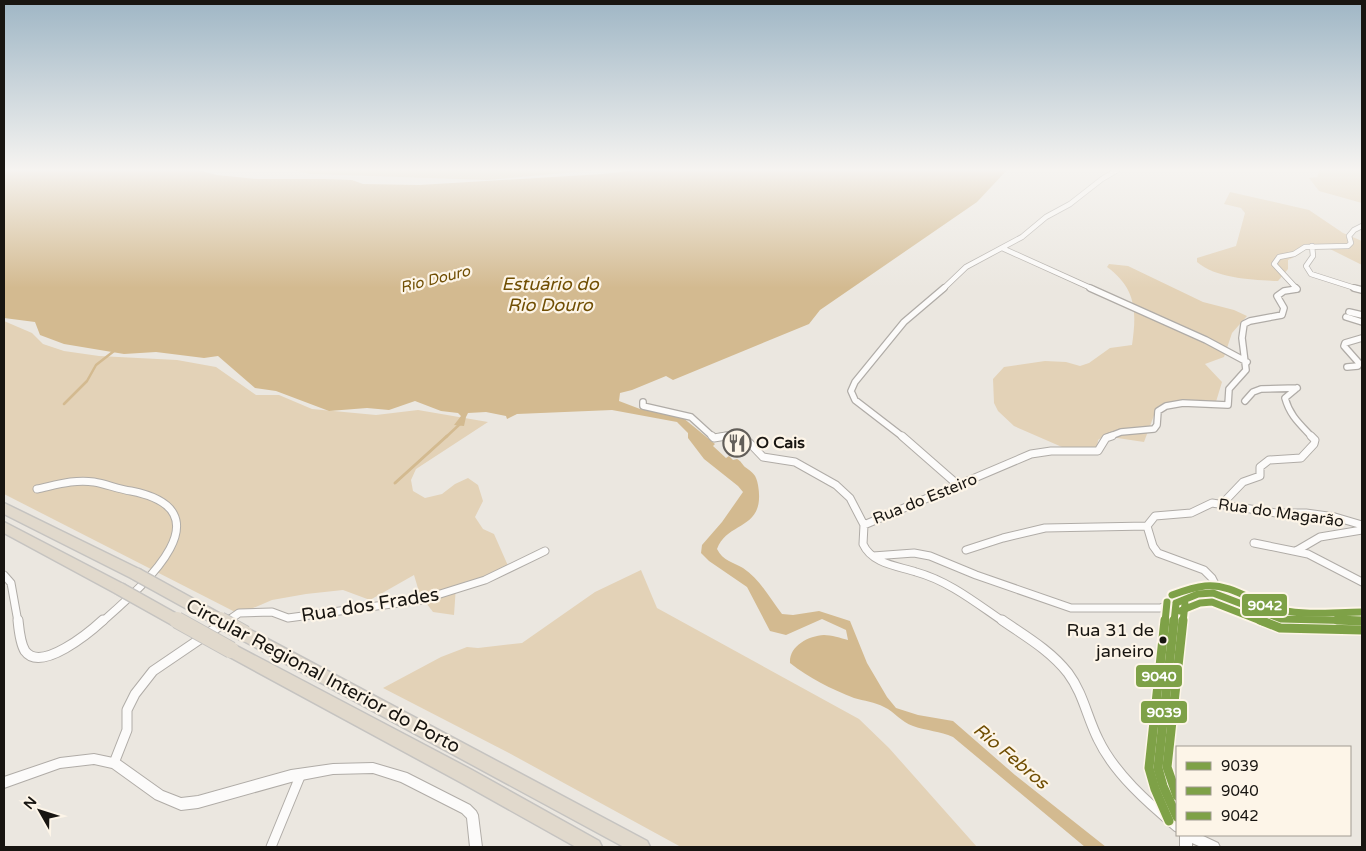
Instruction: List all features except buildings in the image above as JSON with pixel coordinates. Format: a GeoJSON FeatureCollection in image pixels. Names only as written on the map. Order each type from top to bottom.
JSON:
{"type":"FeatureCollection","features":[{"type":"Feature","properties":{"kind":"highway","name":"Circular Regional Interior do Porto"},"geometry":{"type":"LineString","coordinates":[[4,508],[136,574],[641,847]]}},
{"type":"Feature","properties":{"kind":"highway","name":"Circular Regional Interior do Porto"},"geometry":{"type":"LineString","coordinates":[[4,528],[466,776],[593,847]]}},
{"type":"Feature","properties":{"kind":"street"},"geometry":{"type":"LineString","coordinates":[[958,485],[910,442],[855,400],[851,391],[864,370],[904,322],[966,267],[1022,237],[1034,229],[1046,217],[1061,209]]}},
{"type":"Feature","properties":{"kind":"street"},"geometry":{"type":"LineString","coordinates":[[1247,362],[1240,343],[1244,324],[1250,321],[1282,315],[1284,308],[1277,296],[1278,293],[1297,289],[1277,269],[1274,264],[1275,260],[1279,257],[1294,254],[1305,247],[1348,246],[1351,243],[1349,236],[1351,233],[1362,226]]}},
{"type":"Feature","properties":{"kind":"street"},"geometry":{"type":"LineString","coordinates":[[1312,246],[1313,256],[1306,266],[1308,271],[1321,278],[1362,290]]}},
{"type":"Feature","properties":{"kind":"street"},"geometry":{"type":"LineString","coordinates":[[1002,248],[1206,340],[1247,362]]}},
{"type":"Feature","properties":{"kind":"street"},"geometry":{"type":"LineString","coordinates":[[1362,315],[1348,314],[1362,322]]}},
{"type":"Feature","properties":{"kind":"street"},"geometry":{"type":"LineString","coordinates":[[1347,367],[1358,366],[1359,363],[1344,346],[1345,343],[1362,338]]}},
{"type":"Feature","properties":{"kind":"street","name":"Rua do Esteiro"},"geometry":{"type":"LineString","coordinates":[[643,402],[643,406],[691,417],[714,438],[735,434],[744,436],[763,457],[795,462],[806,468],[836,485],[850,498],[864,525],[1031,454],[1052,451],[1098,451],[1106,438],[1120,432],[1154,429],[1157,425],[1158,411],[1174,404],[1186,402],[1228,405],[1229,389],[1246,370],[1247,362]]}},
{"type":"Feature","properties":{"kind":"street"},"geometry":{"type":"LineString","coordinates":[[1222,504],[1243,482],[1260,476],[1259,467],[1261,464],[1271,460],[1301,458],[1314,444],[1315,440],[1292,418],[1288,411],[1285,398],[1298,388],[1253,392],[1245,402]]}},
{"type":"Feature","properties":{"kind":"street"},"geometry":{"type":"LineString","coordinates":[[4,575],[11,583],[22,644],[26,652],[35,657],[54,655],[73,645],[148,579],[163,562],[172,545],[175,532],[174,512],[170,506],[157,498],[103,483],[85,481],[66,482],[38,489]]}},
{"type":"Feature","properties":{"kind":"street","name":"Rua do Magarão"},"geometry":{"type":"LineString","coordinates":[[1147,526],[1155,516],[1191,513],[1212,503],[1276,513],[1316,515],[1362,525]]}},
{"type":"Feature","properties":{"kind":"street"},"geometry":{"type":"LineString","coordinates":[[864,525],[862,540],[864,549],[872,556],[920,572],[970,598],[1052,657],[1072,679],[1082,696],[1099,742],[1158,812],[1176,826]]}},
{"type":"Feature","properties":{"kind":"street"},"geometry":{"type":"LineString","coordinates":[[966,550],[1045,528],[1147,526],[1154,547],[1158,552],[1199,566],[1209,575],[1221,596]]}},
{"type":"Feature","properties":{"kind":"street"},"geometry":{"type":"LineString","coordinates":[[1296,551],[1320,537],[1362,530]]}},
{"type":"Feature","properties":{"kind":"street"},"geometry":{"type":"LineString","coordinates":[[1254,543],[1308,554],[1362,582]]}},
{"type":"Feature","properties":{"kind":"street","name":"Rua dos Frades"},"geometry":{"type":"LineString","coordinates":[[114,763],[127,730],[127,710],[135,694],[153,672],[188,646],[240,613],[272,612],[288,618],[421,600],[485,580],[545,551]]}},
{"type":"Feature","properties":{"kind":"street"},"geometry":{"type":"LineString","coordinates":[[872,556],[914,553],[930,556],[976,575],[1071,608],[1160,608],[1205,593],[1221,596],[1256,612],[1281,618],[1362,621]]}},
{"type":"Feature","properties":{"kind":"street"},"geometry":{"type":"LineString","coordinates":[[1176,603],[1158,768],[1162,786],[1176,815]]}},
{"type":"Feature","properties":{"kind":"street"},"geometry":{"type":"LineString","coordinates":[[4,783],[72,760],[94,758],[114,763],[159,795],[181,804],[198,802],[301,774],[348,768],[373,768],[386,771],[460,805],[472,815],[476,847]]}},
{"type":"Feature","properties":{"kind":"street"},"geometry":{"type":"LineString","coordinates":[[272,847],[273,840],[301,774]]}},
{"type":"Feature","properties":{"kind":"street"},"geometry":{"type":"LineString","coordinates":[[1189,836],[1214,847]]}},
{"type":"Feature","properties":{"kind":"shaded area"},"geometry":{"type":"Polygon","coordinates":[[[1242,209],[1309,210],[1343,233],[1362,241],[1362,265],[1322,245],[1305,245],[1300,254],[1288,260],[1288,269],[1278,281],[1225,275],[1205,268],[1197,262],[1197,258],[1236,246],[1245,213],[1242,209]]]}},
{"type":"Feature","properties":{"kind":"shaded area"},"geometry":{"type":"Polygon","coordinates":[[[1109,264],[1128,266],[1203,302],[1234,310],[1247,316],[1232,333],[1224,357],[1205,364],[1222,382],[1215,405],[1197,400],[1173,408],[1156,410],[1144,442],[1104,436],[1098,440],[1097,449],[1095,450],[1062,447],[1014,426],[998,411],[994,403],[993,379],[1004,367],[1045,361],[1066,362],[1080,366],[1089,363],[1110,348],[1132,345],[1134,311],[1132,301],[1124,283],[1107,267],[1109,264]]]}},
{"type":"Feature","properties":{"kind":"shaded area"},"geometry":{"type":"Polygon","coordinates":[[[4,321],[32,333],[43,344],[64,351],[99,356],[177,360],[216,367],[256,395],[279,395],[312,409],[376,415],[418,410],[488,422],[416,469],[411,480],[413,491],[425,498],[442,494],[455,484],[468,478],[478,485],[483,501],[475,517],[483,529],[494,534],[509,568],[493,577],[467,581],[456,586],[454,615],[433,612],[420,595],[414,575],[370,600],[343,590],[272,600],[239,614],[4,494],[4,321]]]}},
{"type":"Feature","properties":{"kind":"shaded area"},"geometry":{"type":"Polygon","coordinates":[[[641,570],[657,608],[859,719],[889,748],[977,847],[681,847],[509,753],[383,688],[441,657],[467,647],[478,648],[522,643],[595,592],[641,570]]]}},
{"type":"Feature","properties":{"kind":"water","name":"Estuário do Rio Douro"},"geometry":{"type":"Polygon","coordinates":[[[4,209],[967,209],[820,310],[809,324],[673,380],[666,376],[620,393],[619,401],[640,409],[682,417],[715,444],[713,446],[726,458],[729,456],[733,460],[737,459],[754,474],[758,485],[759,500],[757,510],[745,523],[729,533],[717,549],[725,559],[743,568],[755,578],[782,614],[793,615],[819,611],[850,621],[867,663],[887,697],[896,708],[918,715],[953,721],[1015,775],[1106,847],[1085,847],[953,737],[909,724],[884,707],[837,691],[790,663],[796,647],[806,640],[824,635],[848,640],[846,630],[822,619],[786,635],[770,631],[747,587],[709,561],[701,553],[702,545],[722,522],[743,492],[704,459],[688,438],[688,433],[677,422],[612,410],[517,414],[507,419],[506,416],[486,412],[468,413],[464,426],[454,425],[461,416],[458,413],[441,411],[415,401],[389,410],[367,408],[329,411],[276,391],[255,388],[218,356],[204,358],[156,352],[124,354],[64,344],[40,335],[35,322],[4,318],[4,209]]]}},
{"type":"Feature","properties":{"kind":"waterway"},"geometry":{"type":"LineString","coordinates":[[64,404],[87,381],[96,365],[114,351]]}},
{"type":"Feature","properties":{"kind":"waterway"},"geometry":{"type":"LineString","coordinates":[[446,437],[460,424]]}},
{"type":"Feature","properties":{"kind":"waterway"},"geometry":{"type":"LineString","coordinates":[[395,483],[447,436]]}},
{"type":"Feature","properties":{"kind":"transit line","name":"9042"},"geometry":{"type":"LineString","coordinates":[[1172,595],[1206,585],[1219,586],[1230,589],[1251,600],[1291,612],[1362,612]]}},
{"type":"Feature","properties":{"kind":"transit line","name":"9039"},"geometry":{"type":"LineString","coordinates":[[1176,603],[1198,594],[1213,593],[1281,619],[1362,621]]}},
{"type":"Feature","properties":{"kind":"transit line","name":"9040"},"geometry":{"type":"LineString","coordinates":[[1167,602],[1149,768],[1155,789],[1169,821]]}},
{"type":"Feature","properties":{"kind":"transit line","name":"9040"},"geometry":{"type":"LineString","coordinates":[[1180,611],[1200,603],[1212,602],[1280,628],[1362,630]]}},
{"type":"Feature","properties":{"kind":"transit line","name":"9039"},"geometry":{"type":"LineString","coordinates":[[1176,603],[1158,768],[1163,786],[1176,815]]}},
{"type":"Feature","properties":{"kind":"transit line","name":"9042"},"geometry":{"type":"LineString","coordinates":[[1176,793],[1167,767],[1185,604]]}},
{"type":"Feature","properties":{"kind":"place","name":"O Cais"},"geometry":{"type":"Point","coordinates":[737,443]}},
{"type":"Feature","properties":{"kind":"place","name":"Rua 31 de janeiro"},"geometry":{"type":"Point","coordinates":[1163,640]}},
{"type":"Feature","properties":{"kind":"water label","name":"Rio Douro"},"geometry":{"type":"Point","coordinates":[435,279]}},
{"type":"Feature","properties":{"kind":"water label","name":"Rio Febros"},"geometry":{"type":"Point","coordinates":[1011,756]}}]}
